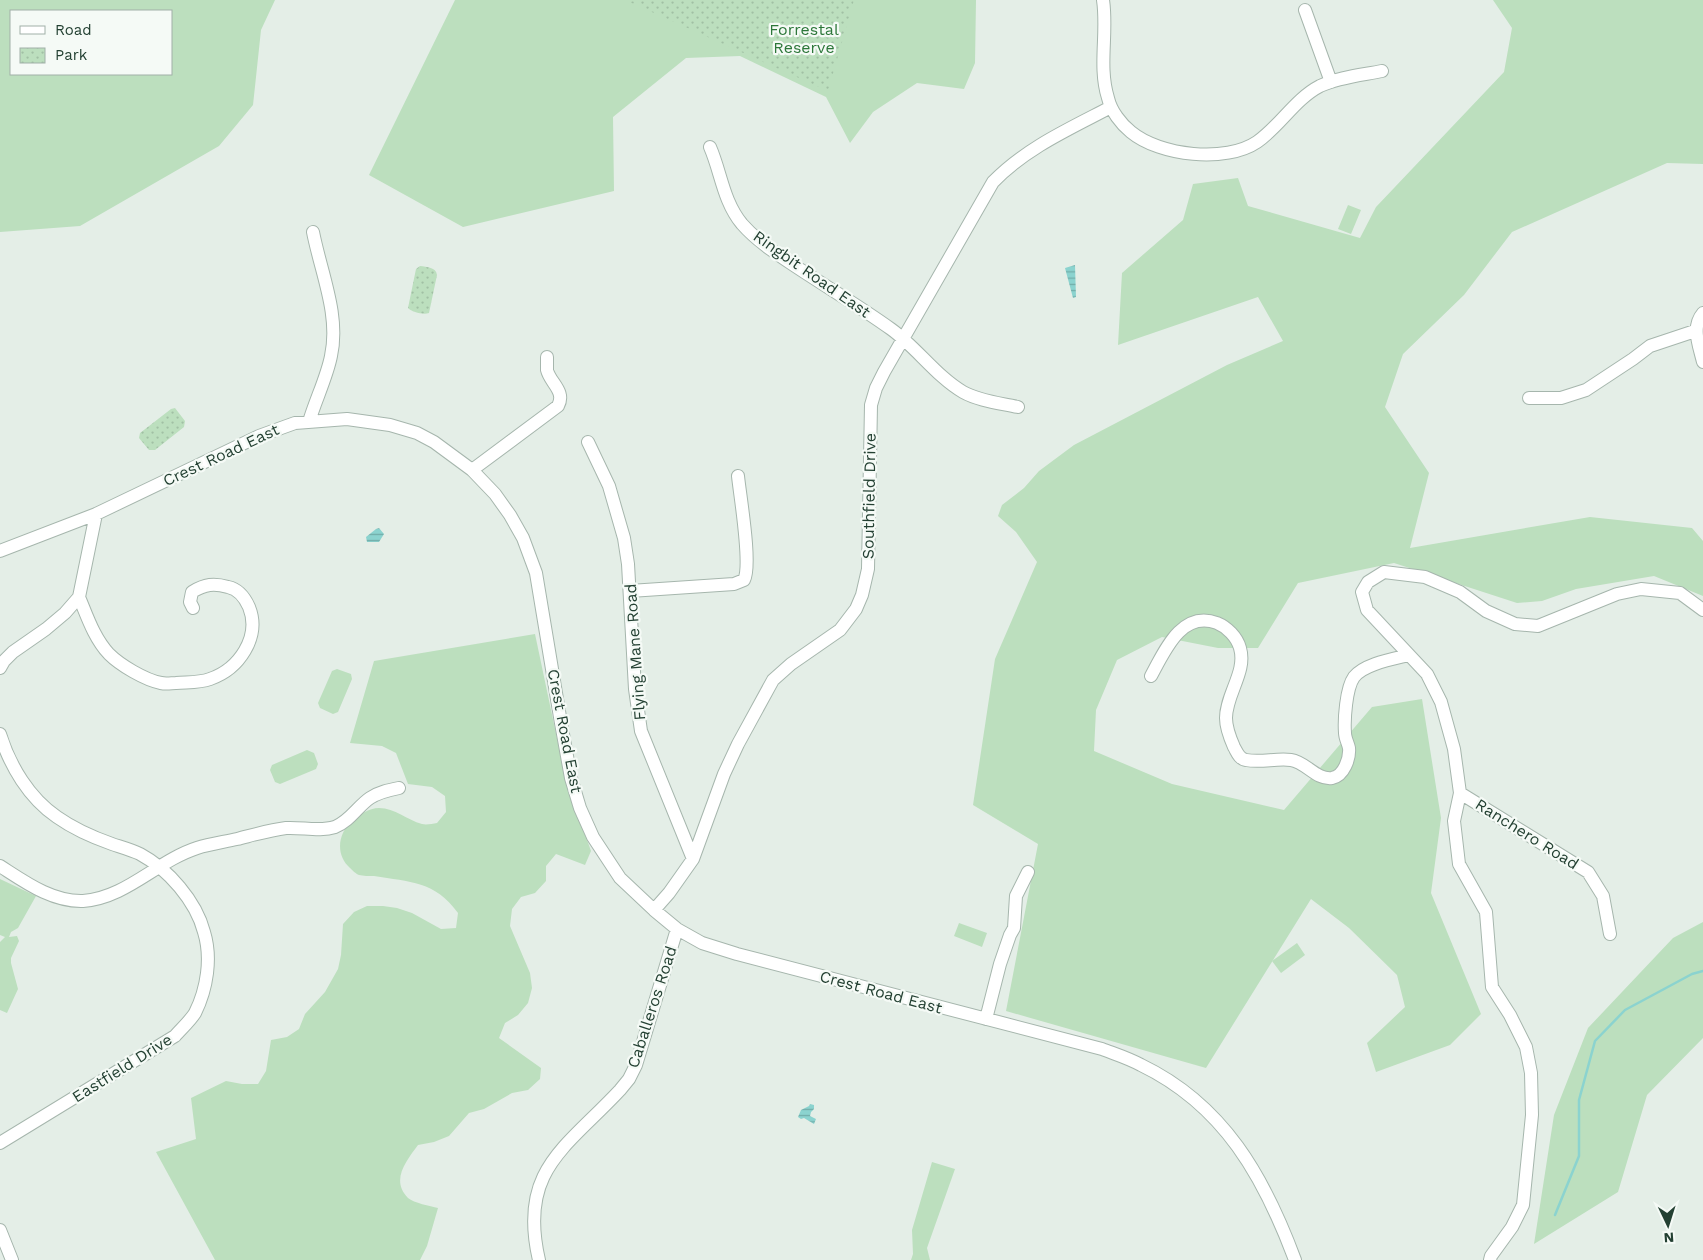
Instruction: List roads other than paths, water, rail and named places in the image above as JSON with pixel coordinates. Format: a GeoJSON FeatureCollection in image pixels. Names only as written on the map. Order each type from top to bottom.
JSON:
{"type":"FeatureCollection","features":[{"type":"Feature","properties":{"kind":"street"},"geometry":{"type":"LineString","coordinates":[[1103,0],[1105,34],[1104,79],[1111,107],[1119,120],[1131,133],[1149,142],[1184,152],[1209,156],[1240,151],[1257,142],[1307,94],[1331,82],[1356,75],[1382,71]]}},
{"type":"Feature","properties":{"kind":"street"},"geometry":{"type":"LineString","coordinates":[[1305,10],[1331,82]]}},
{"type":"Feature","properties":{"kind":"street","name":"Southfield Drive"},"geometry":{"type":"LineString","coordinates":[[654,910],[669,893],[693,859],[724,774],[773,680],[791,664],[840,630],[856,609],[862,595],[868,562],[871,405],[876,388],[902,338],[993,182],[1025,154],[1111,107]]}},
{"type":"Feature","properties":{"kind":"street","name":"Ringbit Road East"},"geometry":{"type":"LineString","coordinates":[[710,146],[723,189],[732,209],[741,223],[755,237],[902,338],[964,393],[976,398],[1018,407]]}},
{"type":"Feature","properties":{"kind":"street"},"geometry":{"type":"LineString","coordinates":[[309,422],[331,357],[334,334],[326,281],[313,232]]}},
{"type":"Feature","properties":{"kind":"street"},"geometry":{"type":"LineString","coordinates":[[1703,313],[1695,331],[1703,362]]}},
{"type":"Feature","properties":{"kind":"street"},"geometry":{"type":"LineString","coordinates":[[1529,398],[1561,398],[1586,390],[1650,346],[1695,331]]}},
{"type":"Feature","properties":{"kind":"street"},"geometry":{"type":"LineString","coordinates":[[472,470],[558,406],[559,390],[547,371],[548,358]]}},
{"type":"Feature","properties":{"kind":"street","name":"Crest Road East"},"geometry":{"type":"LineString","coordinates":[[0,551],[96,514],[259,436],[295,423],[347,419],[390,424],[417,433],[434,442],[472,470],[496,494],[523,538],[536,573],[571,778],[580,808],[593,837],[620,878],[676,929],[702,943],[737,954],[1102,1049],[1141,1065],[1186,1092],[1212,1115],[1258,1176],[1295,1260]]}},
{"type":"Feature","properties":{"kind":"street","name":"Flying Mane Road"},"geometry":{"type":"LineString","coordinates":[[588,442],[610,486],[618,512],[628,564],[636,689],[641,731],[693,859]]}},
{"type":"Feature","properties":{"kind":"street"},"geometry":{"type":"LineString","coordinates":[[630,591],[734,584],[744,580],[747,573],[738,476]]}},
{"type":"Feature","properties":{"kind":"street"},"geometry":{"type":"LineString","coordinates":[[0,668],[13,652],[59,618],[79,597],[96,514]]}},
{"type":"Feature","properties":{"kind":"street"},"geometry":{"type":"LineString","coordinates":[[1490,1260],[1512,1227],[1523,1205],[1532,1115],[1531,1073],[1526,1047],[1510,1015],[1492,987],[1486,912],[1458,864],[1454,821],[1460,793],[1454,749],[1441,702],[1428,674],[1367,610],[1362,592],[1368,582],[1384,572],[1425,577],[1460,592],[1486,611],[1515,624],[1538,626],[1617,594],[1641,589],[1680,593],[1703,610]]}},
{"type":"Feature","properties":{"kind":"street"},"geometry":{"type":"LineString","coordinates":[[79,597],[95,634],[109,654],[129,670],[161,683],[198,682],[222,674],[239,660],[248,646],[252,630],[252,615],[245,599],[233,588],[216,584],[202,585],[192,592],[190,602],[193,608]]}},
{"type":"Feature","properties":{"kind":"street"},"geometry":{"type":"LineString","coordinates":[[1151,676],[1168,644],[1180,630],[1194,622],[1208,620],[1221,625],[1232,634],[1240,648],[1239,674],[1226,716],[1230,737],[1239,756],[1244,760],[1293,760],[1321,777],[1330,778],[1341,773],[1346,765],[1349,749],[1345,734],[1346,709],[1354,676],[1385,660],[1409,655]]}},
{"type":"Feature","properties":{"kind":"street","name":"Eastfield Drive"},"geometry":{"type":"LineString","coordinates":[[0,734],[5,751],[19,777],[34,796],[56,816],[82,833],[140,854],[161,867],[176,882],[193,907],[204,932],[208,966],[203,994],[194,1015],[175,1036],[0,1142]]}},
{"type":"Feature","properties":{"kind":"street"},"geometry":{"type":"LineString","coordinates":[[0,866],[54,896],[69,900],[85,901],[119,891],[196,849],[285,828],[323,829],[336,827],[348,819],[369,798],[385,790],[399,788]]}},
{"type":"Feature","properties":{"kind":"street","name":"Ranchero Road"},"geometry":{"type":"LineString","coordinates":[[1460,793],[1588,872],[1602,896],[1610,934]]}},
{"type":"Feature","properties":{"kind":"street"},"geometry":{"type":"LineString","coordinates":[[986,1019],[1000,964],[1014,928],[1016,896],[1020,884],[1028,872]]}},
{"type":"Feature","properties":{"kind":"street","name":"Caballeros Road"},"geometry":{"type":"LineString","coordinates":[[539,1260],[534,1241],[533,1211],[538,1187],[558,1154],[611,1101],[629,1079],[641,1049],[676,929]]}},
{"type":"Feature","properties":{"kind":"street"},"geometry":{"type":"LineString","coordinates":[[0,1230],[12,1260]]}},
{"type":"Feature","properties":{"kind":"water"},"geometry":{"type":"Polygon","coordinates":[[[1075,265],[1076,297],[1073,298],[1065,268],[1075,265]]]}},
{"type":"Feature","properties":{"kind":"water"},"geometry":{"type":"Polygon","coordinates":[[[379,528],[384,534],[379,542],[367,542],[366,537],[379,528]]]}},
{"type":"Feature","properties":{"kind":"water"},"geometry":{"type":"Polygon","coordinates":[[[810,1104],[814,1105],[810,1116],[816,1119],[814,1124],[798,1117],[801,1110],[810,1104]]]}},
{"type":"Feature","properties":{"kind":"waterway"},"geometry":{"type":"LineString","coordinates":[[1555,1215],[1579,1156],[1579,1100],[1595,1041],[1625,1010],[1692,974],[1703,971]]}},
{"type":"Feature","properties":{"kind":"park label","name":"Forrestal Reserve"},"geometry":{"type":"Point","coordinates":[804,38]}}]}
